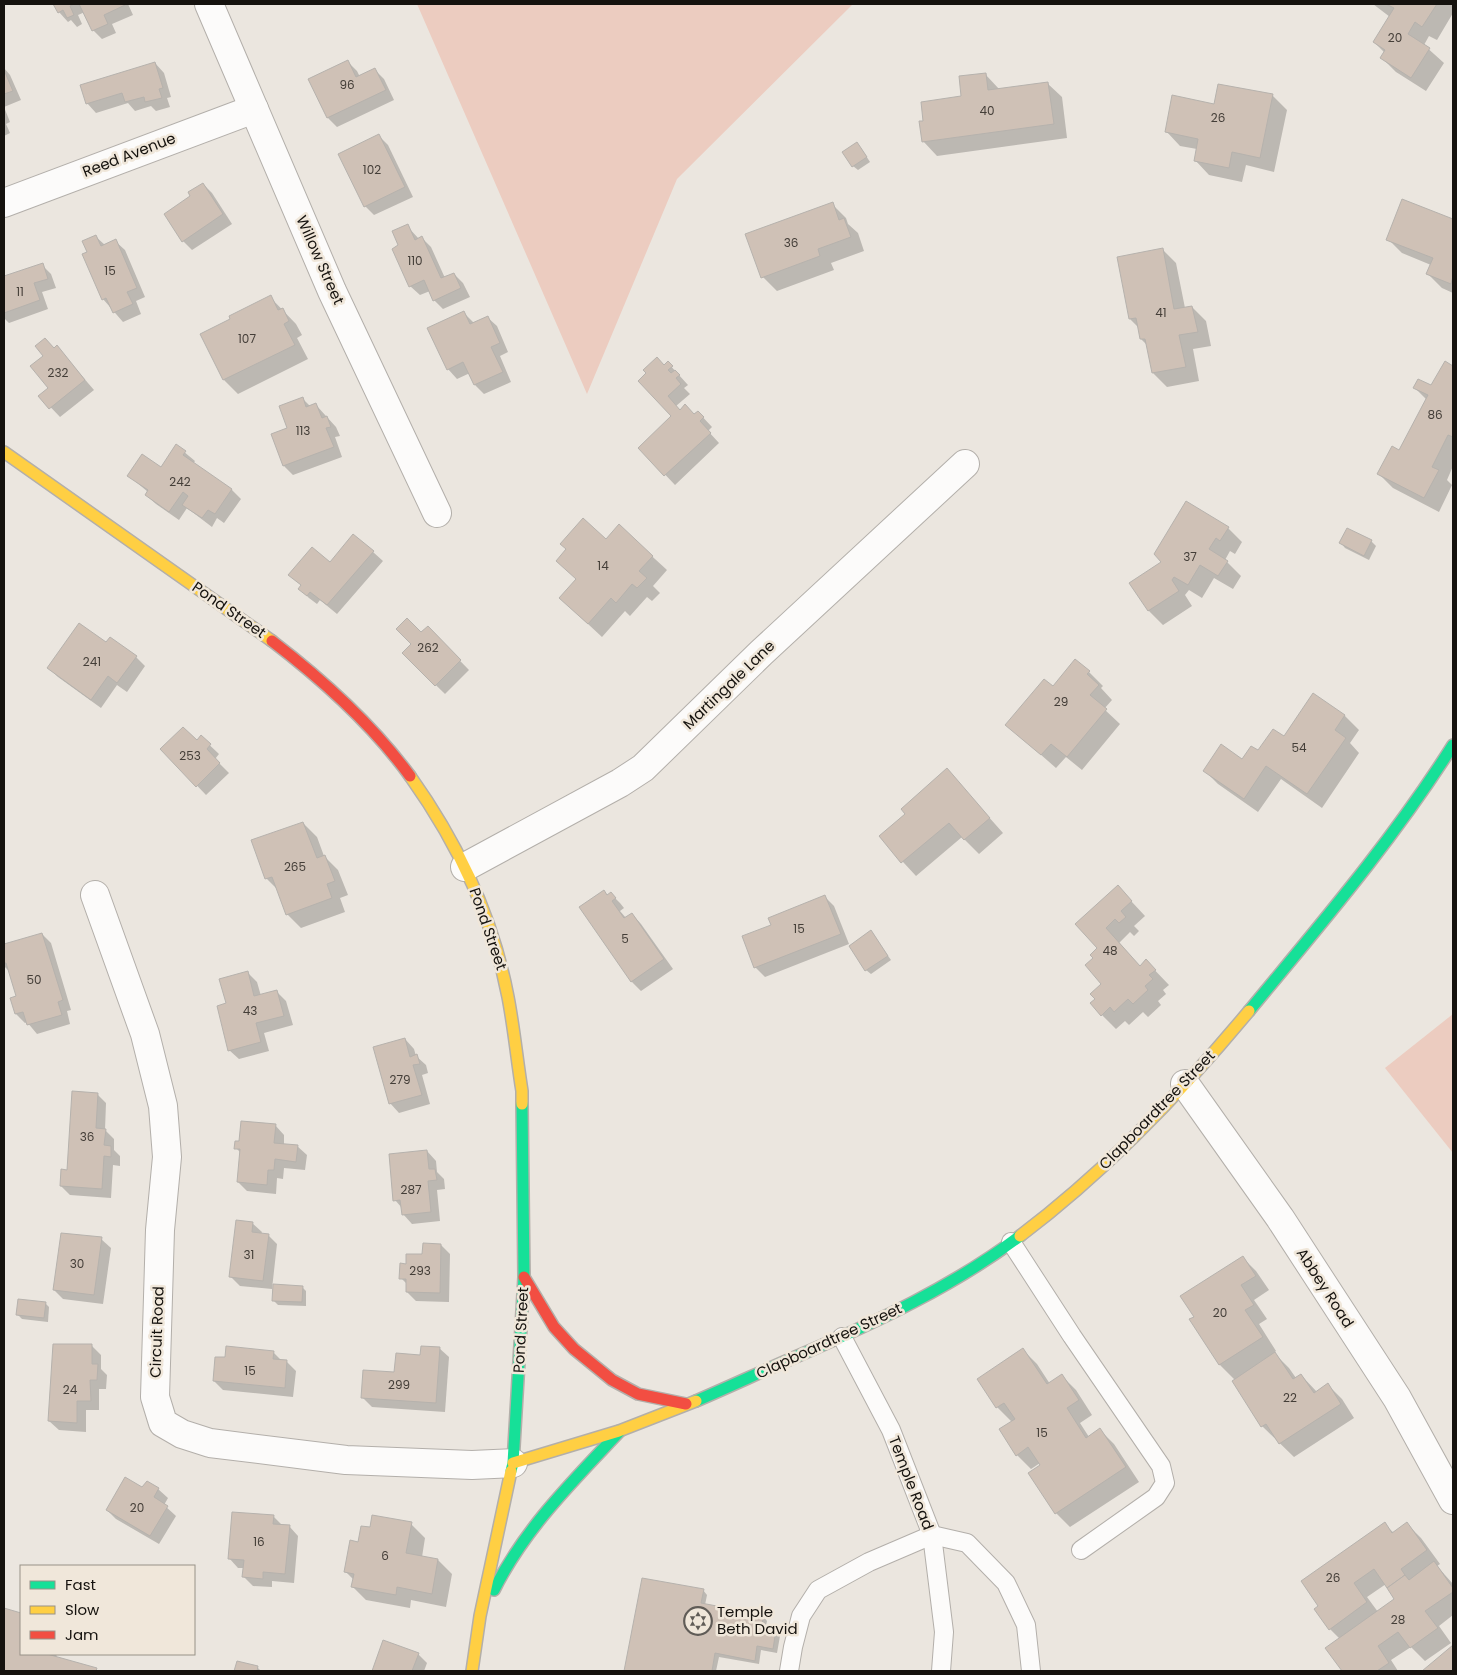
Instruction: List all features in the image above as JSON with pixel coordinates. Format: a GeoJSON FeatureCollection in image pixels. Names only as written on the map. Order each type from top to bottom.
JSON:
{"type":"FeatureCollection","features":[{"type":"Feature","properties":{"kind":"street","name":"Willow Street"},"geometry":{"type":"LineString","coordinates":[[209,4],[332,291],[436,513]]}},
{"type":"Feature","properties":{"kind":"street","name":"Reed Avenue"},"geometry":{"type":"LineString","coordinates":[[4,203],[254,109]]}},
{"type":"Feature","properties":{"kind":"street","name":"Pond Street"},"geometry":{"type":"LineString","coordinates":[[4,452],[250,624],[317,677],[366,723],[403,767],[440,822],[466,868],[483,908],[504,976],[522,1091],[524,1277],[513,1463],[480,1616],[472,1671]]}},
{"type":"Feature","properties":{"kind":"street","name":"Martingale Lane"},"geometry":{"type":"LineString","coordinates":[[466,868],[632,776],[761,653],[965,464]]}},
{"type":"Feature","properties":{"kind":"street","name":"Clapboardtree Street"},"geometry":{"type":"LineString","coordinates":[[513,1463],[621,1430],[686,1404],[842,1336],[895,1311],[953,1279],[1011,1242],[1046,1216],[1120,1151],[1185,1084],[1262,996],[1397,829],[1453,745]]}},
{"type":"Feature","properties":{"kind":"street","name":"Circuit Road"},"geometry":{"type":"LineString","coordinates":[[95,895],[145,1034],[163,1106],[167,1157],[160,1230],[155,1397],[163,1423],[182,1434],[210,1443],[346,1460],[472,1465],[513,1463]]}},
{"type":"Feature","properties":{"kind":"street","name":"Abbey Road"},"geometry":{"type":"LineString","coordinates":[[1185,1084],[1280,1218],[1397,1398],[1453,1500]]}},
{"type":"Feature","properties":{"kind":"street"},"geometry":{"type":"LineString","coordinates":[[524,1277],[554,1327],[574,1349],[612,1380],[638,1394],[686,1404]]}},
{"type":"Feature","properties":{"kind":"street","name":"Pond Street"},"geometry":{"type":"LineString","coordinates":[[480,1616],[507,1564],[537,1522],[621,1430]]}},
{"type":"Feature","properties":{"kind":"lane"},"geometry":{"type":"LineString","coordinates":[[1011,1242],[1072,1336],[1161,1466],[1165,1483],[1156,1497],[1081,1550]]}},
{"type":"Feature","properties":{"kind":"lane","name":"Temple Road"},"geometry":{"type":"LineString","coordinates":[[842,1336],[891,1430],[932,1535],[944,1632],[941,1671]]}},
{"type":"Feature","properties":{"kind":"lane"},"geometry":{"type":"LineString","coordinates":[[789,1671],[801,1616],[818,1590],[869,1562],[932,1535],[967,1543],[1006,1583],[1026,1626],[1031,1671]]}},
{"type":"Feature","properties":{"kind":"shaded area"},"geometry":{"type":"Polygon","coordinates":[[[417,4],[853,4],[677,179],[587,394],[417,4]]]}},
{"type":"Feature","properties":{"kind":"shaded area"},"geometry":{"type":"Polygon","coordinates":[[[1453,1014],[1453,1153],[1385,1068],[1453,1014]]]}},
{"type":"Feature","properties":{"kind":"building"},"geometry":{"type":"Polygon","coordinates":[[[53,4],[74,4],[70,6],[74,15],[67,18],[63,10],[58,13],[53,4]]]}},
{"type":"Feature","properties":{"kind":"building"},"geometry":{"type":"Polygon","coordinates":[[[79,4],[125,5],[104,15],[108,24],[92,31],[79,4]]]}},
{"type":"Feature","properties":{"kind":"building"},"geometry":{"type":"Polygon","coordinates":[[[1386,4],[1437,4],[1422,27],[1415,22],[1408,34],[1430,48],[1411,78],[1380,58],[1385,50],[1373,42],[1394,8],[1386,4]]]}},
{"type":"Feature","properties":{"kind":"building"},"geometry":{"type":"Polygon","coordinates":[[[348,60],[356,77],[375,68],[386,90],[327,118],[308,79],[348,60]]]}},
{"type":"Feature","properties":{"kind":"building"},"geometry":{"type":"Polygon","coordinates":[[[155,62],[163,88],[159,89],[162,98],[145,102],[144,97],[125,102],[122,93],[86,104],[80,85],[155,62]]]}},
{"type":"Feature","properties":{"kind":"building"},"geometry":{"type":"Polygon","coordinates":[[[4,70],[13,91],[4,94],[4,70]]]}},
{"type":"Feature","properties":{"kind":"building"},"geometry":{"type":"Polygon","coordinates":[[[986,73],[988,90],[1048,82],[1054,124],[922,142],[919,121],[923,121],[921,102],[961,96],[959,76],[986,73]]]}},
{"type":"Feature","properties":{"kind":"building"},"geometry":{"type":"Polygon","coordinates":[[[1218,84],[1273,94],[1260,158],[1232,152],[1229,168],[1194,161],[1198,139],[1165,132],[1172,95],[1214,104],[1218,84]]]}},
{"type":"Feature","properties":{"kind":"building"},"geometry":{"type":"Polygon","coordinates":[[[379,134],[405,187],[364,207],[338,154],[379,134]]]}},
{"type":"Feature","properties":{"kind":"building"},"geometry":{"type":"Polygon","coordinates":[[[857,142],[867,157],[852,167],[842,152],[857,142]]]}},
{"type":"Feature","properties":{"kind":"building"},"geometry":{"type":"Polygon","coordinates":[[[203,183],[223,214],[182,242],[164,214],[190,196],[188,192],[203,183]]]}},
{"type":"Feature","properties":{"kind":"building"},"geometry":{"type":"Polygon","coordinates":[[[1402,199],[1453,219],[1453,276],[1451,284],[1426,274],[1433,258],[1386,240],[1402,199]]]}},
{"type":"Feature","properties":{"kind":"building"},"geometry":{"type":"Polygon","coordinates":[[[833,202],[839,220],[844,218],[851,237],[818,249],[820,256],[761,278],[745,234],[833,202]]]}},
{"type":"Feature","properties":{"kind":"building"},"geometry":{"type":"Polygon","coordinates":[[[408,224],[415,240],[422,236],[441,278],[454,273],[461,288],[433,301],[424,280],[409,287],[392,249],[398,245],[392,231],[408,224]]]}},
{"type":"Feature","properties":{"kind":"building"},"geometry":{"type":"Polygon","coordinates":[[[96,235],[101,246],[116,239],[137,288],[127,292],[133,304],[113,313],[106,298],[102,300],[82,254],[87,252],[82,241],[96,235]]]}},
{"type":"Feature","properties":{"kind":"building"},"geometry":{"type":"Polygon","coordinates":[[[1163,248],[1174,309],[1192,306],[1198,332],[1179,335],[1186,367],[1152,373],[1145,339],[1140,339],[1136,318],[1129,319],[1117,257],[1163,248]]]}},
{"type":"Feature","properties":{"kind":"building"},"geometry":{"type":"Polygon","coordinates":[[[43,263],[48,279],[34,283],[40,300],[4,313],[4,276],[43,263]]]}},
{"type":"Feature","properties":{"kind":"building"},"geometry":{"type":"Polygon","coordinates":[[[271,295],[278,310],[283,308],[289,321],[284,324],[295,345],[223,380],[200,334],[230,319],[229,316],[271,295]]]}},
{"type":"Feature","properties":{"kind":"building"},"geometry":{"type":"Polygon","coordinates":[[[464,311],[470,324],[488,316],[500,343],[491,347],[503,372],[474,385],[463,362],[447,370],[427,328],[464,311]]]}},
{"type":"Feature","properties":{"kind":"building"},"geometry":{"type":"Polygon","coordinates":[[[45,338],[54,348],[57,345],[85,380],[49,409],[38,396],[48,388],[30,366],[43,356],[35,346],[45,338]]]}},
{"type":"Feature","properties":{"kind":"building"},"geometry":{"type":"Polygon","coordinates":[[[657,357],[664,365],[668,361],[673,366],[668,370],[671,373],[675,370],[680,375],[676,378],[681,384],[668,396],[680,410],[685,404],[694,414],[698,411],[704,417],[700,421],[711,433],[664,476],[638,448],[671,416],[638,381],[646,373],[643,370],[657,357]]]}},
{"type":"Feature","properties":{"kind":"building"},"geometry":{"type":"Polygon","coordinates":[[[1445,361],[1453,366],[1453,437],[1448,435],[1432,467],[1439,470],[1424,498],[1377,474],[1392,446],[1399,450],[1428,395],[1413,388],[1418,379],[1431,385],[1445,361]]]}},
{"type":"Feature","properties":{"kind":"building"},"geometry":{"type":"Polygon","coordinates":[[[303,397],[306,407],[316,403],[322,418],[327,416],[331,427],[326,428],[334,447],[283,466],[271,434],[287,428],[279,406],[303,397]]]}},
{"type":"Feature","properties":{"kind":"building"},"geometry":{"type":"Polygon","coordinates":[[[176,444],[186,451],[183,455],[232,489],[215,514],[208,510],[202,518],[182,505],[188,496],[183,492],[169,512],[145,495],[148,490],[127,476],[142,454],[161,467],[176,444]]]}},
{"type":"Feature","properties":{"kind":"building"},"geometry":{"type":"Polygon","coordinates":[[[1186,501],[1229,527],[1220,541],[1216,538],[1209,549],[1228,561],[1218,576],[1200,565],[1188,585],[1174,577],[1172,580],[1179,591],[1148,611],[1129,583],[1161,562],[1154,554],[1186,501]]]}},
{"type":"Feature","properties":{"kind":"building"},"geometry":{"type":"Polygon","coordinates":[[[583,518],[606,539],[619,524],[653,556],[639,571],[647,578],[637,588],[632,584],[616,603],[611,598],[588,624],[559,598],[576,579],[556,561],[566,549],[560,544],[583,518]]]}},
{"type":"Feature","properties":{"kind":"building"},"geometry":{"type":"Polygon","coordinates":[[[1347,528],[1372,540],[1364,556],[1339,543],[1347,528]]]}},
{"type":"Feature","properties":{"kind":"building"},"geometry":{"type":"Polygon","coordinates":[[[353,534],[374,551],[327,605],[310,592],[307,596],[298,589],[301,585],[288,575],[312,547],[330,562],[353,534]]]}},
{"type":"Feature","properties":{"kind":"building"},"geometry":{"type":"Polygon","coordinates":[[[407,618],[421,632],[428,626],[461,660],[435,686],[402,653],[411,644],[396,629],[407,618]]]}},
{"type":"Feature","properties":{"kind":"building"},"geometry":{"type":"Polygon","coordinates":[[[79,623],[106,642],[110,637],[137,656],[117,683],[108,676],[91,700],[47,668],[79,623]]]}},
{"type":"Feature","properties":{"kind":"building"},"geometry":{"type":"Polygon","coordinates":[[[1075,659],[1090,671],[1087,674],[1099,685],[1090,695],[1107,709],[1067,757],[1051,744],[1041,755],[1005,725],[1044,679],[1053,686],[1075,659]]]}},
{"type":"Feature","properties":{"kind":"building"},"geometry":{"type":"Polygon","coordinates":[[[1313,693],[1345,715],[1335,730],[1346,738],[1307,794],[1266,766],[1244,799],[1203,771],[1221,744],[1242,759],[1251,746],[1258,750],[1273,729],[1284,736],[1313,693]]]}},
{"type":"Feature","properties":{"kind":"building"},"geometry":{"type":"Polygon","coordinates":[[[183,727],[197,740],[201,735],[211,744],[207,749],[220,763],[196,787],[160,749],[183,727]]]}},
{"type":"Feature","properties":{"kind":"building"},"geometry":{"type":"Polygon","coordinates":[[[947,768],[990,818],[964,840],[949,823],[901,863],[879,836],[905,814],[901,809],[947,768]]]}},
{"type":"Feature","properties":{"kind":"building"},"geometry":{"type":"Polygon","coordinates":[[[303,822],[317,858],[325,855],[335,881],[327,884],[332,898],[286,915],[272,877],[265,879],[251,840],[303,822]]]}},
{"type":"Feature","properties":{"kind":"building"},"geometry":{"type":"Polygon","coordinates":[[[1118,885],[1132,901],[1121,911],[1126,917],[1119,923],[1115,919],[1106,928],[1140,966],[1146,959],[1156,970],[1149,975],[1153,979],[1145,986],[1148,990],[1133,1004],[1128,999],[1114,1012],[1110,1007],[1101,1016],[1090,1003],[1095,999],[1090,994],[1101,984],[1085,965],[1093,958],[1090,955],[1097,948],[1075,924],[1118,885]]]}},
{"type":"Feature","properties":{"kind":"building"},"geometry":{"type":"Polygon","coordinates":[[[604,890],[607,895],[611,892],[616,898],[612,901],[624,918],[632,913],[664,959],[631,982],[579,907],[604,890]]]}},
{"type":"Feature","properties":{"kind":"building"},"geometry":{"type":"Polygon","coordinates":[[[825,895],[841,934],[754,968],[742,936],[771,925],[768,918],[825,895]]]}},
{"type":"Feature","properties":{"kind":"building"},"geometry":{"type":"Polygon","coordinates":[[[871,930],[888,956],[865,971],[849,946],[871,930]]]}},
{"type":"Feature","properties":{"kind":"building"},"geometry":{"type":"Polygon","coordinates":[[[42,933],[63,1000],[58,1002],[62,1015],[27,1025],[23,1012],[15,1014],[10,998],[16,996],[6,963],[4,963],[4,944],[42,933]]]}},
{"type":"Feature","properties":{"kind":"building"},"geometry":{"type":"Polygon","coordinates":[[[248,971],[254,996],[277,990],[284,1016],[256,1023],[261,1042],[228,1051],[217,1006],[226,1003],[219,979],[248,971]]]}},
{"type":"Feature","properties":{"kind":"building"},"geometry":{"type":"Polygon","coordinates":[[[405,1038],[410,1057],[417,1054],[420,1064],[413,1065],[422,1095],[389,1104],[373,1047],[405,1038]]]}},
{"type":"Feature","properties":{"kind":"building"},"geometry":{"type":"Polygon","coordinates":[[[72,1091],[98,1093],[96,1128],[106,1129],[104,1145],[111,1146],[111,1157],[104,1156],[102,1189],[60,1186],[61,1169],[67,1170],[72,1091]]]}},
{"type":"Feature","properties":{"kind":"building"},"geometry":{"type":"Polygon","coordinates":[[[241,1121],[276,1124],[274,1143],[298,1145],[296,1162],[275,1159],[274,1170],[268,1170],[267,1185],[237,1182],[240,1149],[234,1149],[235,1141],[239,1141],[241,1121]]]}},
{"type":"Feature","properties":{"kind":"building"},"geometry":{"type":"Polygon","coordinates":[[[427,1150],[429,1169],[435,1169],[437,1180],[428,1181],[431,1212],[402,1215],[400,1200],[393,1201],[389,1154],[427,1150]]]}},
{"type":"Feature","properties":{"kind":"building"},"geometry":{"type":"Polygon","coordinates":[[[236,1220],[253,1222],[252,1232],[269,1234],[263,1281],[229,1277],[236,1220]]]}},
{"type":"Feature","properties":{"kind":"building"},"geometry":{"type":"Polygon","coordinates":[[[61,1233],[102,1237],[94,1295],[53,1290],[61,1233]]]}},
{"type":"Feature","properties":{"kind":"building"},"geometry":{"type":"Polygon","coordinates":[[[423,1243],[441,1244],[440,1293],[406,1292],[406,1279],[399,1279],[400,1263],[406,1264],[406,1254],[422,1254],[423,1243]]]}},
{"type":"Feature","properties":{"kind":"building"},"geometry":{"type":"Polygon","coordinates":[[[1243,1256],[1256,1276],[1241,1285],[1254,1305],[1245,1310],[1263,1337],[1219,1365],[1189,1319],[1194,1317],[1180,1296],[1243,1256]]]}},
{"type":"Feature","properties":{"kind":"building"},"geometry":{"type":"Polygon","coordinates":[[[273,1284],[303,1286],[302,1302],[272,1301],[273,1284]]]}},
{"type":"Feature","properties":{"kind":"building"},"geometry":{"type":"Polygon","coordinates":[[[18,1299],[46,1302],[44,1318],[16,1315],[18,1299]]]}},
{"type":"Feature","properties":{"kind":"building"},"geometry":{"type":"Polygon","coordinates":[[[53,1344],[92,1344],[92,1364],[98,1364],[97,1380],[90,1380],[91,1401],[77,1401],[77,1423],[48,1421],[53,1344]]]}},
{"type":"Feature","properties":{"kind":"building"},"geometry":{"type":"Polygon","coordinates":[[[226,1346],[274,1351],[273,1359],[287,1360],[285,1388],[213,1381],[215,1357],[225,1357],[226,1346]]]}},
{"type":"Feature","properties":{"kind":"building"},"geometry":{"type":"Polygon","coordinates":[[[421,1346],[440,1347],[436,1403],[361,1398],[363,1370],[394,1372],[396,1353],[420,1355],[421,1346]]]}},
{"type":"Feature","properties":{"kind":"building"},"geometry":{"type":"Polygon","coordinates":[[[1023,1348],[1047,1384],[1062,1374],[1079,1400],[1067,1408],[1086,1438],[1100,1428],[1126,1467],[1055,1514],[1028,1473],[1040,1465],[1028,1447],[1016,1456],[999,1429],[1015,1419],[1004,1403],[996,1408],[977,1379],[1023,1348]]]}},
{"type":"Feature","properties":{"kind":"building"},"geometry":{"type":"Polygon","coordinates":[[[1275,1352],[1293,1379],[1301,1374],[1314,1393],[1328,1383],[1341,1404],[1279,1444],[1266,1424],[1261,1427],[1232,1381],[1275,1352]]]}},
{"type":"Feature","properties":{"kind":"building"},"geometry":{"type":"Polygon","coordinates":[[[125,1477],[142,1487],[147,1481],[159,1488],[154,1497],[168,1506],[150,1536],[106,1510],[125,1477]]]}},
{"type":"Feature","properties":{"kind":"building"},"geometry":{"type":"Polygon","coordinates":[[[232,1512],[274,1515],[273,1524],[290,1525],[285,1574],[263,1572],[263,1579],[242,1577],[244,1560],[228,1559],[232,1512]]]}},
{"type":"Feature","properties":{"kind":"building"},"geometry":{"type":"Polygon","coordinates":[[[372,1515],[412,1522],[406,1553],[438,1559],[432,1594],[397,1587],[396,1595],[351,1587],[354,1574],[344,1572],[350,1540],[358,1542],[361,1526],[370,1527],[372,1515]]]}},
{"type":"Feature","properties":{"kind":"building"},"geometry":{"type":"Polygon","coordinates":[[[1385,1522],[1392,1533],[1407,1522],[1427,1550],[1401,1569],[1405,1575],[1387,1588],[1374,1569],[1354,1583],[1367,1602],[1329,1630],[1314,1609],[1318,1606],[1301,1581],[1385,1522]]]}},
{"type":"Feature","properties":{"kind":"building"},"geometry":{"type":"Polygon","coordinates":[[[1434,1561],[1453,1588],[1453,1592],[1425,1611],[1438,1628],[1410,1648],[1398,1632],[1378,1646],[1389,1663],[1377,1671],[1342,1671],[1325,1648],[1394,1599],[1387,1588],[1405,1575],[1409,1580],[1434,1561]]]}},
{"type":"Feature","properties":{"kind":"building","name":"Temple Beth David"},"geometry":{"type":"Polygon","coordinates":[[[642,1578],[704,1589],[701,1603],[764,1615],[761,1628],[776,1630],[773,1649],[757,1646],[755,1661],[715,1653],[712,1671],[624,1671],[642,1578]]]}},
{"type":"Feature","properties":{"kind":"building"},"geometry":{"type":"Polygon","coordinates":[[[4,1608],[20,1613],[20,1655],[51,1655],[97,1668],[96,1671],[4,1671],[4,1608]]]}},
{"type":"Feature","properties":{"kind":"building"},"geometry":{"type":"Polygon","coordinates":[[[383,1640],[419,1653],[412,1671],[372,1671],[383,1640]]]}},
{"type":"Feature","properties":{"kind":"building"},"geometry":{"type":"Polygon","coordinates":[[[1453,1645],[1453,1671],[1422,1671],[1453,1645]]]}},
{"type":"Feature","properties":{"kind":"building"},"geometry":{"type":"Polygon","coordinates":[[[237,1661],[258,1666],[257,1671],[234,1671],[237,1661]]]}},
{"type":"Feature","properties":{"kind":"traffic: fast"},"geometry":{"type":"LineString","coordinates":[[1249,1011],[1381,848],[1406,815],[1453,745]]}},
{"type":"Feature","properties":{"kind":"traffic: fast"},"geometry":{"type":"LineString","coordinates":[[511,1471],[524,1277],[522,1104]]}},
{"type":"Feature","properties":{"kind":"traffic: fast"},"geometry":{"type":"LineString","coordinates":[[696,1401],[857,1330],[914,1302],[968,1271],[1020,1236]]}},
{"type":"Feature","properties":{"kind":"traffic: fast"},"geometry":{"type":"LineString","coordinates":[[494,1590],[506,1567],[535,1526],[620,1431]]}},
{"type":"Feature","properties":{"kind":"traffic: slow"},"geometry":{"type":"LineString","coordinates":[[4,452],[272,641]]}},
{"type":"Feature","properties":{"kind":"traffic: slow"},"geometry":{"type":"LineString","coordinates":[[410,776],[458,854],[483,909],[493,938],[510,1009],[522,1091],[522,1104]]}},
{"type":"Feature","properties":{"kind":"traffic: slow"},"geometry":{"type":"LineString","coordinates":[[1020,1236],[1082,1185],[1141,1130],[1169,1102],[1249,1011]]}},
{"type":"Feature","properties":{"kind":"traffic: slow"},"geometry":{"type":"LineString","coordinates":[[513,1463],[619,1431],[696,1401]]}},
{"type":"Feature","properties":{"kind":"traffic: slow"},"geometry":{"type":"LineString","coordinates":[[472,1671],[480,1616],[511,1471]]}},
{"type":"Feature","properties":{"kind":"traffic: jam"},"geometry":{"type":"LineString","coordinates":[[272,641],[310,671],[346,704],[380,738],[410,776]]}},
{"type":"Feature","properties":{"kind":"traffic: jam"},"geometry":{"type":"LineString","coordinates":[[524,1277],[554,1327],[574,1349],[612,1380],[638,1394],[686,1404]]}},
{"type":"Feature","properties":{"kind":"place","name":"Temple Beth David"},"geometry":{"type":"Point","coordinates":[698,1621]}}]}
